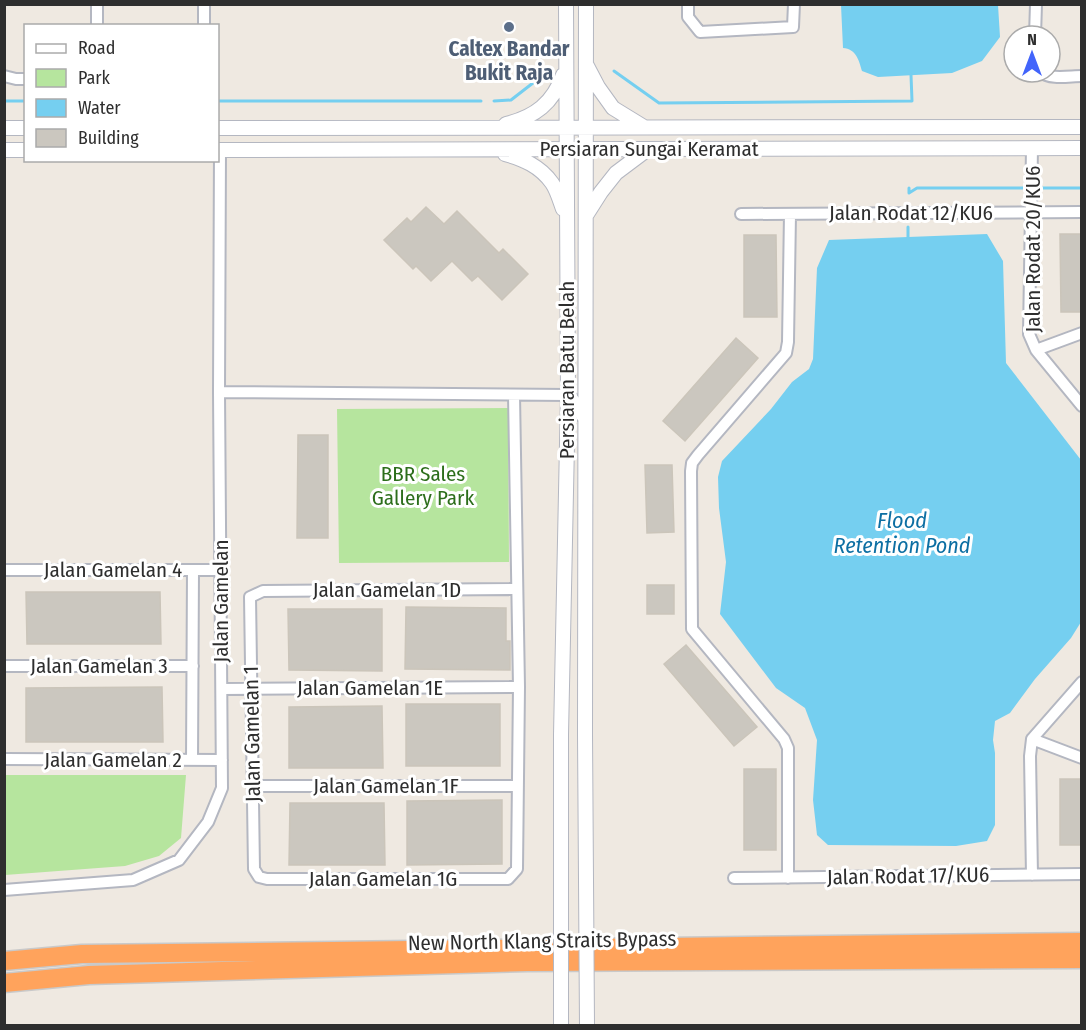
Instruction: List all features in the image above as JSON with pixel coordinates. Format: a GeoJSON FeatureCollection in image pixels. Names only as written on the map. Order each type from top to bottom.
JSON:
{"type":"FeatureCollection","features":[{"type":"Feature","properties":{"kind":"highway","name":"New North Klang Straits Bypass"},"geometry":{"type":"LineString","coordinates":[[4,961],[82,954],[1082,942]]}},
{"type":"Feature","properties":{"kind":"highway","name":"New North Klang Straits Bypass"},"geometry":{"type":"LineString","coordinates":[[4,983],[89,975],[526,962],[1082,959]]}},
{"type":"Feature","properties":{"kind":"street"},"geometry":{"type":"LineString","coordinates":[[97,4],[97,24]]}},
{"type":"Feature","properties":{"kind":"street"},"geometry":{"type":"LineString","coordinates":[[204,4],[204,24]]}},
{"type":"Feature","properties":{"kind":"street","name":"Persiaran Batu Belah"},"geometry":{"type":"LineString","coordinates":[[561,1026],[561,735],[568,395],[566,4]]}},
{"type":"Feature","properties":{"kind":"street","name":"Persiaran Batu Belah"},"geometry":{"type":"LineString","coordinates":[[586,4],[587,1026]]}},
{"type":"Feature","properties":{"kind":"street"},"geometry":{"type":"LineString","coordinates":[[688,4],[688,17],[700,32],[793,27],[794,4]]}},
{"type":"Feature","properties":{"kind":"street"},"geometry":{"type":"LineString","coordinates":[[1035,24],[1036,4]]}},
{"type":"Feature","properties":{"kind":"street"},"geometry":{"type":"LineString","coordinates":[[489,128],[518,121],[540,109],[558,88],[566,64]]}},
{"type":"Feature","properties":{"kind":"street"},"geometry":{"type":"LineString","coordinates":[[586,64],[598,87],[614,108],[645,128]]}},
{"type":"Feature","properties":{"kind":"street"},"geometry":{"type":"LineString","coordinates":[[4,76],[24,79]]}},
{"type":"Feature","properties":{"kind":"street"},"geometry":{"type":"LineString","coordinates":[[1062,76],[1082,76]]}},
{"type":"Feature","properties":{"kind":"street","name":"Persiaran Sungai Keramat"},"geometry":{"type":"LineString","coordinates":[[219,128],[1082,127]]}},
{"type":"Feature","properties":{"kind":"street"},"geometry":{"type":"LineString","coordinates":[[4,128],[24,128]]}},
{"type":"Feature","properties":{"kind":"street","name":"Jalan Rodat 20/KU6"},"geometry":{"type":"LineString","coordinates":[[1032,148],[1029,334],[1036,350],[1082,406]]}},
{"type":"Feature","properties":{"kind":"street","name":"Persiaran Sungai Keramat"},"geometry":{"type":"LineString","coordinates":[[219,150],[1082,148]]}},
{"type":"Feature","properties":{"kind":"street"},"geometry":{"type":"LineString","coordinates":[[490,149],[526,160],[541,171],[554,184],[567,220]]}},
{"type":"Feature","properties":{"kind":"street"},"geometry":{"type":"LineString","coordinates":[[586,216],[616,172],[648,149]]}},
{"type":"Feature","properties":{"kind":"street"},"geometry":{"type":"LineString","coordinates":[[4,150],[24,150]]}},
{"type":"Feature","properties":{"kind":"street","name":"Jalan Gamelan"},"geometry":{"type":"LineString","coordinates":[[4,890],[133,880],[179,860],[208,822],[222,788],[219,150]]}},
{"type":"Feature","properties":{"kind":"street","name":"Jalan Rodat 12/KU6"},"geometry":{"type":"LineString","coordinates":[[741,213],[1082,212]]}},
{"type":"Feature","properties":{"kind":"street"},"geometry":{"type":"LineString","coordinates":[[788,878],[788,748],[784,739],[692,629],[691,471],[692,463],[698,455],[786,353],[790,213]]}},
{"type":"Feature","properties":{"kind":"street"},"geometry":{"type":"LineString","coordinates":[[1036,350],[1082,333]]}},
{"type":"Feature","properties":{"kind":"street"},"geometry":{"type":"LineString","coordinates":[[219,392],[568,395],[579,404],[585,435]]}},
{"type":"Feature","properties":{"kind":"street"},"geometry":{"type":"LineString","coordinates":[[514,395],[519,687],[518,786]]}},
{"type":"Feature","properties":{"kind":"street","name":"Jalan Gamelan 4"},"geometry":{"type":"LineString","coordinates":[[4,570],[221,570]]}},
{"type":"Feature","properties":{"kind":"street"},"geometry":{"type":"LineString","coordinates":[[192,760],[194,570]]}},
{"type":"Feature","properties":{"kind":"street","name":"Jalan Gamelan 1D"},"geometry":{"type":"LineString","coordinates":[[257,594],[264,591],[517,589]]}},
{"type":"Feature","properties":{"kind":"street","name":"Jalan Gamelan 1"},"geometry":{"type":"LineString","coordinates":[[257,594],[250,597],[254,869],[259,876]]}},
{"type":"Feature","properties":{"kind":"street","name":"Jalan Gamelan 3"},"geometry":{"type":"LineString","coordinates":[[4,666],[194,666]]}},
{"type":"Feature","properties":{"kind":"street"},"geometry":{"type":"LineString","coordinates":[[1032,875],[1030,756],[1032,739],[1082,682]]}},
{"type":"Feature","properties":{"kind":"street","name":"Jalan Gamelan 1E"},"geometry":{"type":"LineString","coordinates":[[222,689],[519,687]]}},
{"type":"Feature","properties":{"kind":"street"},"geometry":{"type":"LineString","coordinates":[[1032,739],[1082,758]]}},
{"type":"Feature","properties":{"kind":"street","name":"Jalan Gamelan 2"},"geometry":{"type":"LineString","coordinates":[[4,759],[222,760]]}},
{"type":"Feature","properties":{"kind":"street","name":"Jalan Gamelan 1F"},"geometry":{"type":"LineString","coordinates":[[254,786],[518,786]]}},
{"type":"Feature","properties":{"kind":"street","name":"Jalan Gamelan 1G"},"geometry":{"type":"LineString","coordinates":[[259,876],[267,879],[508,879],[517,869],[518,786]]}},
{"type":"Feature","properties":{"kind":"street","name":"Jalan Rodat 17/KU6"},"geometry":{"type":"LineString","coordinates":[[734,878],[1082,874]]}},
{"type":"Feature","properties":{"kind":"green space","name":"BBR Sales Gallery Park"},"geometry":{"type":"Polygon","coordinates":[[[508,408],[509,562],[339,563],[337,409],[508,408]]]}},
{"type":"Feature","properties":{"kind":"green space"},"geometry":{"type":"Polygon","coordinates":[[[5,775],[186,775],[181,838],[159,856],[125,866],[5,875],[5,775]]]}},
{"type":"Feature","properties":{"kind":"water"},"geometry":{"type":"Polygon","coordinates":[[[841,5],[998,5],[1000,37],[982,61],[952,73],[878,77],[862,71],[854,53],[843,48],[841,5]]]}},
{"type":"Feature","properties":{"kind":"water","name":"Flood Retention Pond"},"geometry":{"type":"Polygon","coordinates":[[[987,234],[1003,261],[1006,363],[1081,460],[1081,622],[1071,638],[1035,679],[1010,713],[995,721],[993,740],[995,825],[987,841],[956,846],[828,845],[817,835],[813,800],[817,740],[805,708],[776,688],[720,614],[726,562],[719,508],[718,477],[722,461],[771,409],[792,382],[809,369],[813,359],[817,268],[829,240],[987,234]]]}},
{"type":"Feature","properties":{"kind":"building"},"geometry":{"type":"Polygon","coordinates":[[[426,207],[444,224],[457,211],[499,253],[503,249],[528,274],[502,300],[478,276],[472,281],[452,261],[431,281],[416,266],[413,269],[384,240],[407,218],[411,222],[426,207]]]}},
{"type":"Feature","properties":{"kind":"building"},"geometry":{"type":"Polygon","coordinates":[[[1060,234],[1082,234],[1082,312],[1061,312],[1060,234]]]}},
{"type":"Feature","properties":{"kind":"building"},"geometry":{"type":"Polygon","coordinates":[[[744,235],[776,235],[777,317],[744,317],[744,235]]]}},
{"type":"Feature","properties":{"kind":"building"},"geometry":{"type":"Polygon","coordinates":[[[736,338],[758,358],[685,441],[663,421],[736,338]]]}},
{"type":"Feature","properties":{"kind":"building"},"geometry":{"type":"Polygon","coordinates":[[[298,435],[328,435],[328,538],[297,538],[298,435]]]}},
{"type":"Feature","properties":{"kind":"building"},"geometry":{"type":"Polygon","coordinates":[[[645,465],[672,465],[674,532],[647,533],[645,465]]]}},
{"type":"Feature","properties":{"kind":"building"},"geometry":{"type":"Polygon","coordinates":[[[647,585],[674,585],[674,614],[647,614],[647,585]]]}},
{"type":"Feature","properties":{"kind":"building"},"geometry":{"type":"Polygon","coordinates":[[[26,592],[160,592],[161,644],[27,644],[26,592]]]}},
{"type":"Feature","properties":{"kind":"building"},"geometry":{"type":"Polygon","coordinates":[[[406,607],[506,608],[506,641],[510,641],[510,670],[405,669],[406,607]]]}},
{"type":"Feature","properties":{"kind":"building"},"geometry":{"type":"Polygon","coordinates":[[[288,609],[382,609],[382,671],[289,670],[288,609]]]}},
{"type":"Feature","properties":{"kind":"building"},"geometry":{"type":"Polygon","coordinates":[[[686,645],[757,727],[734,746],[664,664],[686,645]]]}},
{"type":"Feature","properties":{"kind":"building"},"geometry":{"type":"Polygon","coordinates":[[[162,687],[163,742],[26,742],[26,688],[162,687]]]}},
{"type":"Feature","properties":{"kind":"building"},"geometry":{"type":"Polygon","coordinates":[[[406,704],[500,704],[500,766],[406,766],[406,704]]]}},
{"type":"Feature","properties":{"kind":"building"},"geometry":{"type":"Polygon","coordinates":[[[382,706],[383,768],[289,768],[289,707],[382,706]]]}},
{"type":"Feature","properties":{"kind":"building"},"geometry":{"type":"Polygon","coordinates":[[[744,769],[776,769],[776,850],[744,850],[744,769]]]}},
{"type":"Feature","properties":{"kind":"building"},"geometry":{"type":"Polygon","coordinates":[[[1060,779],[1082,779],[1082,845],[1060,845],[1060,779]]]}},
{"type":"Feature","properties":{"kind":"building"},"geometry":{"type":"Polygon","coordinates":[[[502,800],[502,864],[407,865],[407,801],[502,800]]]}},
{"type":"Feature","properties":{"kind":"building"},"geometry":{"type":"Polygon","coordinates":[[[290,803],[384,803],[385,865],[289,865],[290,803]]]}},
{"type":"Feature","properties":{"kind":"waterway"},"geometry":{"type":"LineString","coordinates":[[494,101],[511,100],[551,69]]}},
{"type":"Feature","properties":{"kind":"waterway"},"geometry":{"type":"LineString","coordinates":[[614,71],[659,103],[912,101],[911,75]]}},
{"type":"Feature","properties":{"kind":"waterway"},"geometry":{"type":"LineString","coordinates":[[4,101],[24,101]]}},
{"type":"Feature","properties":{"kind":"waterway"},"geometry":{"type":"LineString","coordinates":[[219,101],[481,101]]}},
{"type":"Feature","properties":{"kind":"waterway"},"geometry":{"type":"LineString","coordinates":[[909,188],[909,193],[917,188],[1023,188]]}},
{"type":"Feature","properties":{"kind":"waterway"},"geometry":{"type":"LineString","coordinates":[[1041,188],[1082,188]]}},
{"type":"Feature","properties":{"kind":"waterway"},"geometry":{"type":"LineString","coordinates":[[908,227],[908,237]]}},
{"type":"Feature","properties":{"kind":"place","name":"Caltex Bandar Bukit Raja"},"geometry":{"type":"Point","coordinates":[509,27]}}]}
